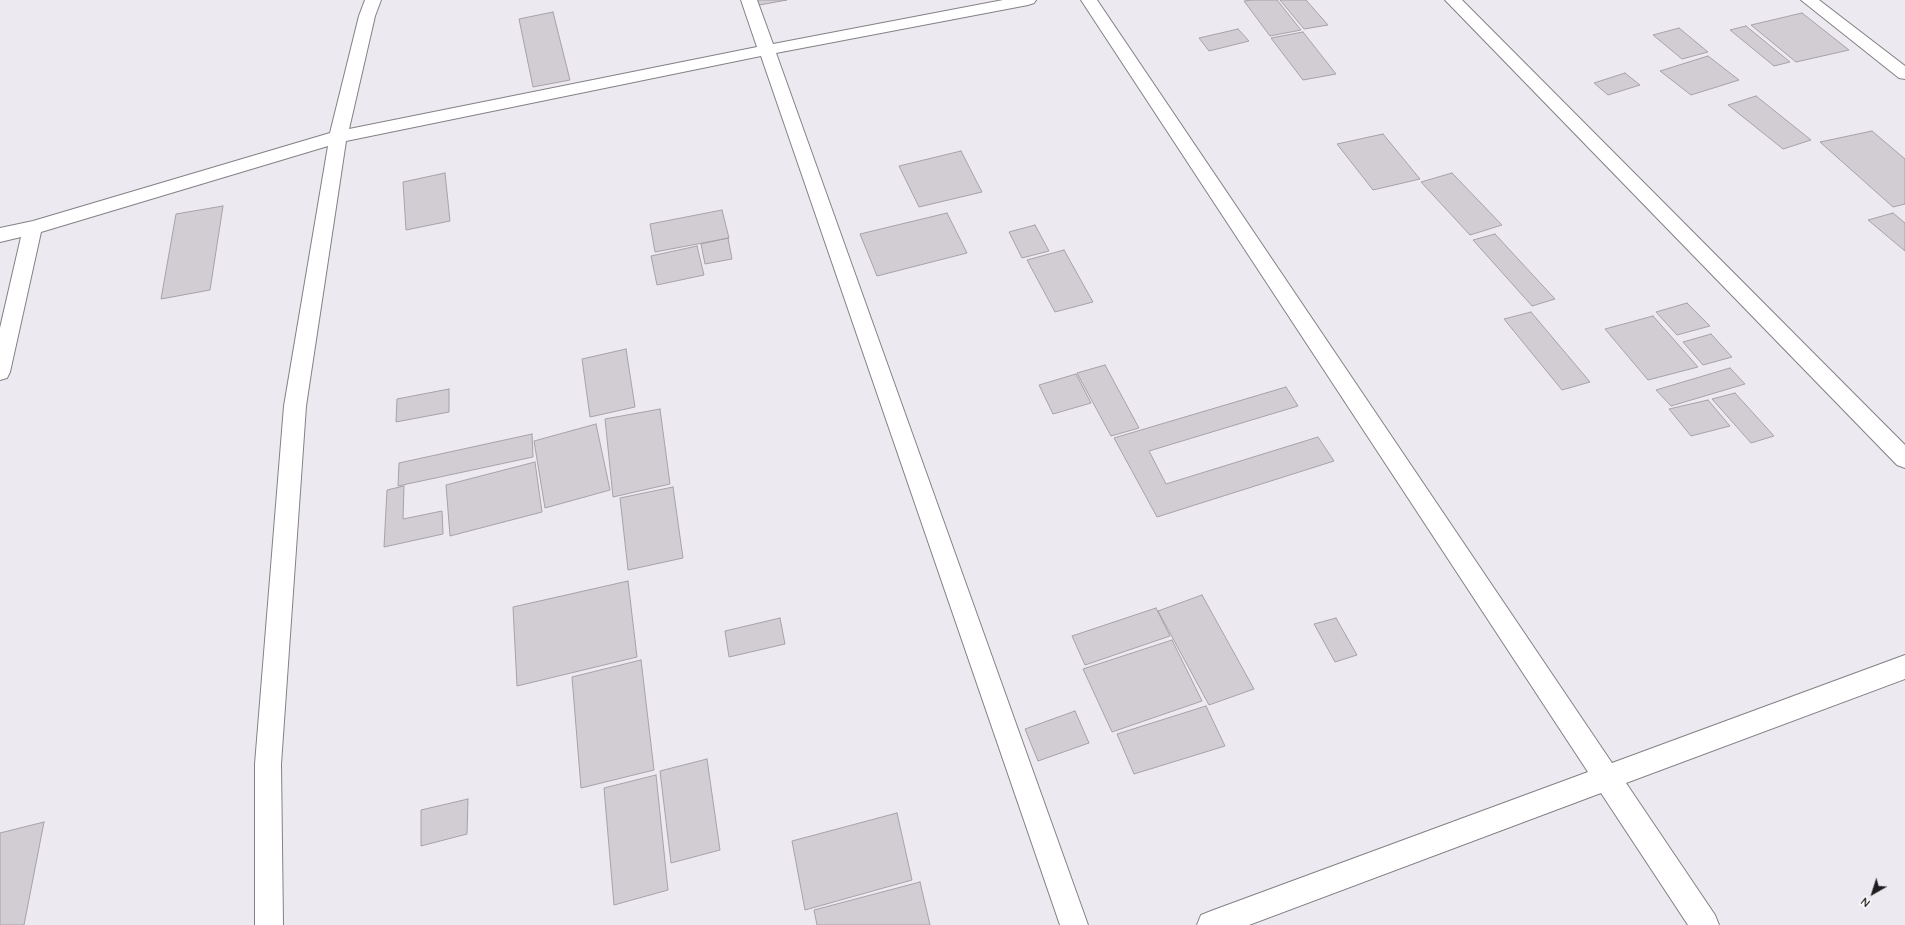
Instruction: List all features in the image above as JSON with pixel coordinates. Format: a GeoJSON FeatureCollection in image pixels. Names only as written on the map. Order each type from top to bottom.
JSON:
{"type":"FeatureCollection","features":[{"type":"Feature","properties":{"kind":"street"},"geometry":{"type":"LineString","coordinates":[[269,925],[268,764],[295,406],[338,137],[367,16],[373,0]]}},
{"type":"Feature","properties":{"kind":"street"},"geometry":{"type":"LineString","coordinates":[[749,0],[1074,925]]}},
{"type":"Feature","properties":{"kind":"street"},"geometry":{"type":"LineString","coordinates":[[0,236],[33,228],[338,137],[767,50],[1028,0]]}},
{"type":"Feature","properties":{"kind":"street"},"geometry":{"type":"LineString","coordinates":[[1089,0],[1705,925]]}},
{"type":"Feature","properties":{"kind":"street"},"geometry":{"type":"LineString","coordinates":[[1453,0],[1905,459]]}},
{"type":"Feature","properties":{"kind":"street"},"geometry":{"type":"LineString","coordinates":[[1809,0],[1905,74]]}},
{"type":"Feature","properties":{"kind":"street"},"geometry":{"type":"LineString","coordinates":[[0,372],[33,228]]}},
{"type":"Feature","properties":{"kind":"street"},"geometry":{"type":"LineString","coordinates":[[1211,925],[1905,667]]}},
{"type":"Feature","properties":{"kind":"building"},"geometry":{"type":"Polygon","coordinates":[[[752,0],[787,0],[754,6],[752,0]]]}},
{"type":"Feature","properties":{"kind":"building"},"geometry":{"type":"Polygon","coordinates":[[[1277,0],[1301,30],[1270,36],[1244,1],[1277,0]]]}},
{"type":"Feature","properties":{"kind":"building"},"geometry":{"type":"Polygon","coordinates":[[[1280,0],[1306,0],[1328,25],[1304,29],[1280,0]]]}},
{"type":"Feature","properties":{"kind":"building"},"geometry":{"type":"Polygon","coordinates":[[[553,12],[570,80],[533,87],[519,19],[553,12]]]}},
{"type":"Feature","properties":{"kind":"building"},"geometry":{"type":"Polygon","coordinates":[[[1802,13],[1849,50],[1796,62],[1751,25],[1802,13]]]}},
{"type":"Feature","properties":{"kind":"building"},"geometry":{"type":"Polygon","coordinates":[[[1746,26],[1790,62],[1774,66],[1730,30],[1746,26]]]}},
{"type":"Feature","properties":{"kind":"building"},"geometry":{"type":"Polygon","coordinates":[[[1679,28],[1708,52],[1682,59],[1653,35],[1679,28]]]}},
{"type":"Feature","properties":{"kind":"building"},"geometry":{"type":"Polygon","coordinates":[[[1238,29],[1249,41],[1209,51],[1199,38],[1238,29]]]}},
{"type":"Feature","properties":{"kind":"building"},"geometry":{"type":"Polygon","coordinates":[[[1303,32],[1336,74],[1303,80],[1271,38],[1303,32]]]}},
{"type":"Feature","properties":{"kind":"building"},"geometry":{"type":"Polygon","coordinates":[[[1708,56],[1739,80],[1691,95],[1660,71],[1708,56]]]}},
{"type":"Feature","properties":{"kind":"building"},"geometry":{"type":"Polygon","coordinates":[[[1625,73],[1640,85],[1608,95],[1594,83],[1625,73]]]}},
{"type":"Feature","properties":{"kind":"building"},"geometry":{"type":"Polygon","coordinates":[[[1756,96],[1811,140],[1783,149],[1728,105],[1756,96]]]}},
{"type":"Feature","properties":{"kind":"building"},"geometry":{"type":"Polygon","coordinates":[[[1872,131],[1905,159],[1905,204],[1893,207],[1820,142],[1872,131]]]}},
{"type":"Feature","properties":{"kind":"building"},"geometry":{"type":"Polygon","coordinates":[[[1383,134],[1420,179],[1373,190],[1337,144],[1383,134]]]}},
{"type":"Feature","properties":{"kind":"building"},"geometry":{"type":"Polygon","coordinates":[[[961,151],[982,192],[919,207],[899,166],[961,151]]]}},
{"type":"Feature","properties":{"kind":"building"},"geometry":{"type":"Polygon","coordinates":[[[445,173],[450,221],[406,230],[403,182],[445,173]]]}},
{"type":"Feature","properties":{"kind":"building"},"geometry":{"type":"Polygon","coordinates":[[[1452,173],[1502,225],[1470,235],[1421,182],[1452,173]]]}},
{"type":"Feature","properties":{"kind":"building"},"geometry":{"type":"Polygon","coordinates":[[[223,206],[210,290],[161,299],[176,214],[223,206]]]}},
{"type":"Feature","properties":{"kind":"building"},"geometry":{"type":"Polygon","coordinates":[[[722,210],[729,238],[655,252],[650,224],[722,210]]]}},
{"type":"Feature","properties":{"kind":"building"},"geometry":{"type":"Polygon","coordinates":[[[947,213],[967,253],[877,276],[860,234],[947,213]]]}},
{"type":"Feature","properties":{"kind":"building"},"geometry":{"type":"Polygon","coordinates":[[[1893,213],[1905,223],[1905,251],[1868,220],[1893,213]]]}},
{"type":"Feature","properties":{"kind":"building"},"geometry":{"type":"Polygon","coordinates":[[[1035,225],[1049,251],[1022,258],[1009,232],[1035,225]]]}},
{"type":"Feature","properties":{"kind":"building"},"geometry":{"type":"Polygon","coordinates":[[[1495,234],[1555,299],[1532,306],[1473,240],[1495,234]]]}},
{"type":"Feature","properties":{"kind":"building"},"geometry":{"type":"Polygon","coordinates":[[[728,238],[732,259],[705,264],[701,244],[728,238]]]}},
{"type":"Feature","properties":{"kind":"building"},"geometry":{"type":"Polygon","coordinates":[[[697,246],[704,275],[657,285],[651,256],[697,246]]]}},
{"type":"Feature","properties":{"kind":"building"},"geometry":{"type":"Polygon","coordinates":[[[1064,250],[1093,302],[1055,312],[1027,260],[1064,250]]]}},
{"type":"Feature","properties":{"kind":"building"},"geometry":{"type":"Polygon","coordinates":[[[1687,303],[1710,326],[1677,335],[1656,312],[1687,303]]]}},
{"type":"Feature","properties":{"kind":"building"},"geometry":{"type":"Polygon","coordinates":[[[1531,312],[1590,382],[1562,390],[1504,319],[1531,312]]]}},
{"type":"Feature","properties":{"kind":"building"},"geometry":{"type":"Polygon","coordinates":[[[1653,316],[1698,367],[1648,380],[1605,329],[1653,316]]]}},
{"type":"Feature","properties":{"kind":"building"},"geometry":{"type":"Polygon","coordinates":[[[1711,334],[1732,357],[1703,365],[1683,342],[1711,334]]]}},
{"type":"Feature","properties":{"kind":"building"},"geometry":{"type":"Polygon","coordinates":[[[626,349],[635,407],[590,417],[582,359],[626,349]]]}},
{"type":"Feature","properties":{"kind":"building"},"geometry":{"type":"Polygon","coordinates":[[[1105,365],[1139,428],[1111,436],[1077,373],[1105,365]]]}},
{"type":"Feature","properties":{"kind":"building"},"geometry":{"type":"Polygon","coordinates":[[[1730,368],[1745,384],[1671,406],[1656,390],[1730,368]]]}},
{"type":"Feature","properties":{"kind":"building"},"geometry":{"type":"Polygon","coordinates":[[[1076,374],[1091,403],[1053,414],[1039,385],[1076,374]]]}},
{"type":"Feature","properties":{"kind":"building"},"geometry":{"type":"Polygon","coordinates":[[[1286,387],[1298,406],[1149,451],[1166,484],[1318,437],[1334,461],[1157,517],[1114,438],[1286,387]]]}},
{"type":"Feature","properties":{"kind":"building"},"geometry":{"type":"Polygon","coordinates":[[[449,389],[449,412],[396,422],[397,399],[449,389]]]}},
{"type":"Feature","properties":{"kind":"building"},"geometry":{"type":"Polygon","coordinates":[[[1735,393],[1774,436],[1751,443],[1712,399],[1735,393]]]}},
{"type":"Feature","properties":{"kind":"building"},"geometry":{"type":"Polygon","coordinates":[[[1708,400],[1730,426],[1691,436],[1669,409],[1708,400]]]}},
{"type":"Feature","properties":{"kind":"building"},"geometry":{"type":"Polygon","coordinates":[[[660,409],[670,484],[613,497],[605,419],[660,409]]]}},
{"type":"Feature","properties":{"kind":"building"},"geometry":{"type":"Polygon","coordinates":[[[596,424],[610,490],[545,508],[534,441],[596,424]]]}},
{"type":"Feature","properties":{"kind":"building"},"geometry":{"type":"Polygon","coordinates":[[[532,434],[533,457],[398,486],[399,463],[532,434]]]}},
{"type":"Feature","properties":{"kind":"building"},"geometry":{"type":"Polygon","coordinates":[[[535,462],[542,512],[450,536],[446,485],[535,462]]]}},
{"type":"Feature","properties":{"kind":"building"},"geometry":{"type":"Polygon","coordinates":[[[404,486],[403,519],[442,511],[443,534],[384,547],[387,490],[404,486]]]}},
{"type":"Feature","properties":{"kind":"building"},"geometry":{"type":"Polygon","coordinates":[[[673,487],[683,558],[628,570],[620,498],[673,487]]]}},
{"type":"Feature","properties":{"kind":"building"},"geometry":{"type":"Polygon","coordinates":[[[628,581],[637,657],[517,686],[513,607],[628,581]]]}},
{"type":"Feature","properties":{"kind":"building"},"geometry":{"type":"Polygon","coordinates":[[[1202,595],[1254,689],[1209,705],[1158,611],[1202,595]]]}},
{"type":"Feature","properties":{"kind":"building"},"geometry":{"type":"Polygon","coordinates":[[[1156,608],[1170,636],[1085,665],[1072,636],[1156,608]]]}},
{"type":"Feature","properties":{"kind":"building"},"geometry":{"type":"Polygon","coordinates":[[[780,618],[785,644],[729,657],[725,631],[780,618]]]}},
{"type":"Feature","properties":{"kind":"building"},"geometry":{"type":"Polygon","coordinates":[[[1336,618],[1357,655],[1335,662],[1314,624],[1336,618]]]}},
{"type":"Feature","properties":{"kind":"building"},"geometry":{"type":"Polygon","coordinates":[[[1172,640],[1202,701],[1112,732],[1083,669],[1172,640]]]}},
{"type":"Feature","properties":{"kind":"building"},"geometry":{"type":"Polygon","coordinates":[[[641,660],[654,770],[581,788],[572,677],[641,660]]]}},
{"type":"Feature","properties":{"kind":"building"},"geometry":{"type":"Polygon","coordinates":[[[1206,706],[1225,746],[1134,774],[1117,734],[1206,706]]]}},
{"type":"Feature","properties":{"kind":"building"},"geometry":{"type":"Polygon","coordinates":[[[1075,711],[1089,743],[1038,761],[1025,729],[1075,711]]]}},
{"type":"Feature","properties":{"kind":"building"},"geometry":{"type":"Polygon","coordinates":[[[707,759],[720,850],[671,863],[660,771],[707,759]]]}},
{"type":"Feature","properties":{"kind":"building"},"geometry":{"type":"Polygon","coordinates":[[[656,775],[668,890],[614,905],[604,788],[656,775]]]}},
{"type":"Feature","properties":{"kind":"building"},"geometry":{"type":"Polygon","coordinates":[[[468,799],[467,834],[421,846],[421,810],[468,799]]]}},
{"type":"Feature","properties":{"kind":"building"},"geometry":{"type":"Polygon","coordinates":[[[897,813],[912,880],[805,910],[792,841],[897,813]]]}},
{"type":"Feature","properties":{"kind":"building"},"geometry":{"type":"Polygon","coordinates":[[[44,822],[24,925],[0,925],[0,833],[44,822]]]}},
{"type":"Feature","properties":{"kind":"building"},"geometry":{"type":"Polygon","coordinates":[[[920,882],[930,925],[817,925],[814,910],[920,882]]]}}]}
